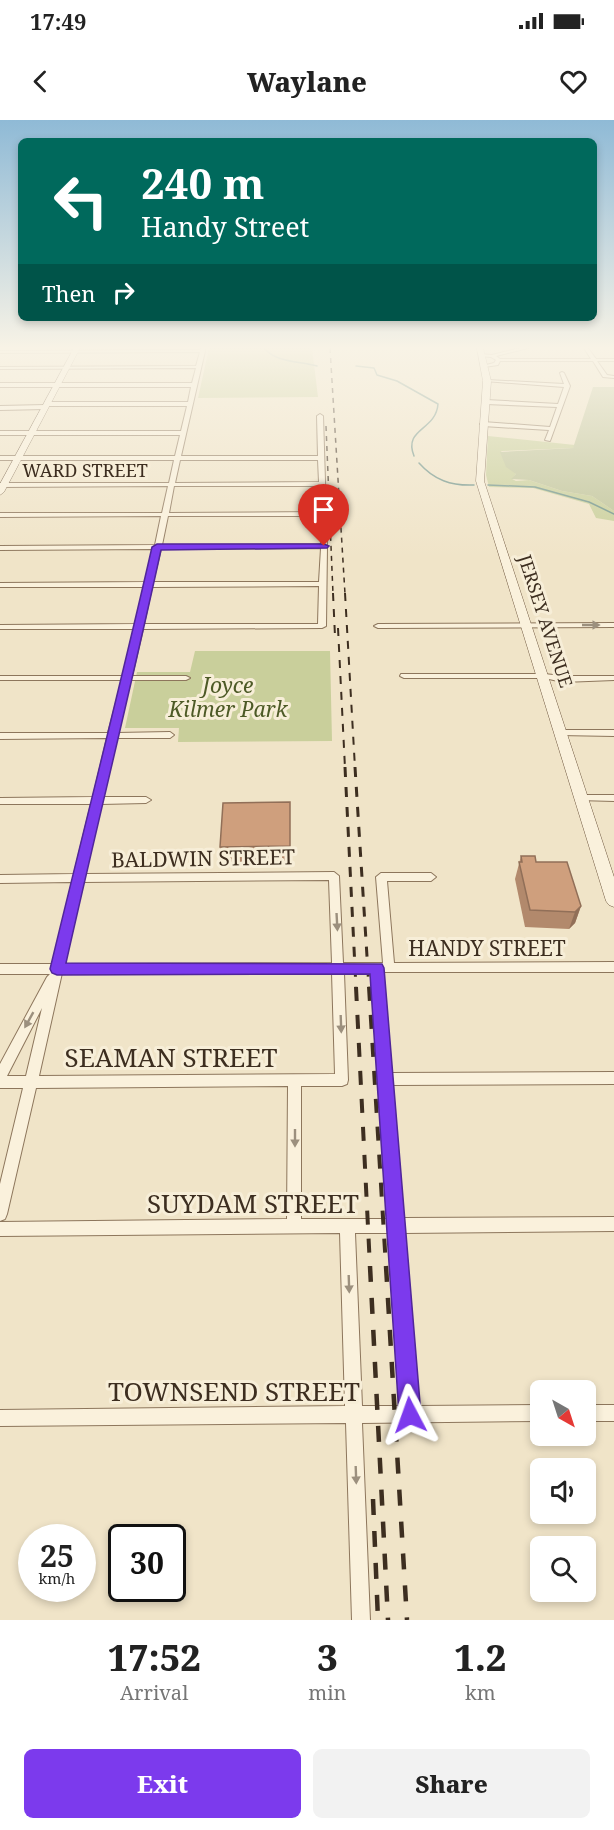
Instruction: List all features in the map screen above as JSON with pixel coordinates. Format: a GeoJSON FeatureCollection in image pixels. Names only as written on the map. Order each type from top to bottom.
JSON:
{"type":"FeatureCollection","features":[{"type":"Feature","properties":{"kind":"street"},"geometry":{"type":"LineString","coordinates":[[1,488],[39,418]]}},
{"type":"Feature","properties":{"kind":"street"},"geometry":{"type":"LineString","coordinates":[[0,1214],[96,801],[140,627],[187,418]]}},
{"type":"Feature","properties":{"kind":"street"},"geometry":{"type":"LineString","coordinates":[[0,627],[322,626],[324,546],[320,418]]}},
{"type":"Feature","properties":{"kind":"street","name":"JERSEY AVENUE"},"geometry":{"type":"LineString","coordinates":[[484,418],[480,481],[544,675],[581,798],[610,875],[614,901]]}},
{"type":"Feature","properties":{"kind":"street"},"geometry":{"type":"LineString","coordinates":[[548,440],[555,418]]}},
{"type":"Feature","properties":{"kind":"street"},"geometry":{"type":"LineString","coordinates":[[483,424],[552,429]]}},
{"type":"Feature","properties":{"kind":"street"},"geometry":{"type":"LineString","coordinates":[[0,434],[183,433]]}},
{"type":"Feature","properties":{"kind":"street"},"geometry":{"type":"LineString","coordinates":[[0,458],[321,458]]}},
{"type":"Feature","properties":{"kind":"street","name":"WARD STREET"},"geometry":{"type":"LineString","coordinates":[[1,488],[321,484]]}},
{"type":"Feature","properties":{"kind":"street"},"geometry":{"type":"LineString","coordinates":[[0,515],[323,514]]}},
{"type":"Feature","properties":{"kind":"street"},"geometry":{"type":"LineString","coordinates":[[0,548],[324,546]]}},
{"type":"Feature","properties":{"kind":"street"},"geometry":{"type":"LineString","coordinates":[[0,585],[324,584]]}},
{"type":"Feature","properties":{"kind":"street"},"geometry":{"type":"LineString","coordinates":[[378,626],[614,625]]}},
{"type":"Feature","properties":{"kind":"street"},"geometry":{"type":"LineString","coordinates":[[404,676],[614,672]]}},
{"type":"Feature","properties":{"kind":"street"},"geometry":{"type":"LineString","coordinates":[[544,675],[563,679],[614,678]]}},
{"type":"Feature","properties":{"kind":"street"},"geometry":{"type":"LineString","coordinates":[[0,678],[128,676],[186,678]]}},
{"type":"Feature","properties":{"kind":"street"},"geometry":{"type":"LineString","coordinates":[[562,733],[614,733]]}},
{"type":"Feature","properties":{"kind":"street"},"geometry":{"type":"LineString","coordinates":[[0,736],[170,735]]}},
{"type":"Feature","properties":{"kind":"street"},"geometry":{"type":"LineString","coordinates":[[581,798],[614,798]]}},
{"type":"Feature","properties":{"kind":"street"},"geometry":{"type":"LineString","coordinates":[[0,801],[146,800]]}},
{"type":"Feature","properties":{"kind":"street","name":"BALDWIN STREET"},"geometry":{"type":"LineString","coordinates":[[0,879],[334,876],[339,968]]}},
{"type":"Feature","properties":{"kind":"street"},"geometry":{"type":"LineString","coordinates":[[410,1415],[385,1079],[381,877],[431,877]]}},
{"type":"Feature","properties":{"kind":"street","name":"HANDY STREET"},"geometry":{"type":"LineString","coordinates":[[0,969],[614,967]]}},
{"type":"Feature","properties":{"kind":"street","name":"SEAMAN STREET"},"geometry":{"type":"LineString","coordinates":[[0,1082],[342,1080],[339,968]]}},
{"type":"Feature","properties":{"kind":"street"},"geometry":{"type":"LineString","coordinates":[[0,1076],[57,969]]}},
{"type":"Feature","properties":{"kind":"street"},"geometry":{"type":"LineString","coordinates":[[385,1079],[614,1078]]}},
{"type":"Feature","properties":{"kind":"street"},"geometry":{"type":"LineString","coordinates":[[294,1225],[295,1080]]}},
{"type":"Feature","properties":{"kind":"street","name":"SUYDAM STREET"},"geometry":{"type":"LineString","coordinates":[[0,1229],[614,1224]]}},
{"type":"Feature","properties":{"kind":"street"},"geometry":{"type":"LineString","coordinates":[[347,1226],[361,1620]]}},
{"type":"Feature","properties":{"kind":"street","name":"TOWNSEND STREET"},"geometry":{"type":"LineString","coordinates":[[0,1418],[530,1413]]}},
{"type":"Feature","properties":{"kind":"street"},"geometry":{"type":"LineString","coordinates":[[596,1413],[614,1413]]}},
{"type":"Feature","properties":{"kind":"green space"},"geometry":{"type":"Polygon","coordinates":[[[583,418],[614,418],[614,511],[592,496],[562,491],[529,480],[511,479],[516,474],[506,467],[500,452],[573,448],[583,418]]]}},
{"type":"Feature","properties":{"kind":"green space"},"geometry":{"type":"Polygon","coordinates":[[[488,436],[575,445],[573,448],[501,451],[516,474],[512,479],[529,480],[562,491],[592,496],[614,511],[614,521],[596,518],[589,504],[533,488],[489,487],[486,475],[488,436]]]}},
{"type":"Feature","properties":{"kind":"green space","name":"Joyce Kilmer Park"},"geometry":{"type":"Polygon","coordinates":[[[195,651],[330,651],[332,741],[178,742],[179,728],[125,728],[137,672],[190,672],[195,651]]]}},
{"type":"Feature","properties":{"kind":"building"},"geometry":{"type":"Polygon","coordinates":[[[290,802],[290,846],[220,847],[223,803],[290,802]]]}},
{"type":"Feature","properties":{"kind":"building"},"geometry":{"type":"Polygon","coordinates":[[[521,856],[535,856],[536,862],[567,862],[581,906],[575,912],[530,910],[519,862],[522,862],[521,856]]]}},
{"type":"Feature","properties":{"kind":"waterway"},"geometry":{"type":"LineString","coordinates":[[414,456],[412,447],[416,434],[433,418]]}},
{"type":"Feature","properties":{"kind":"waterway"},"geometry":{"type":"LineString","coordinates":[[419,463],[443,481],[474,485]]}},
{"type":"Feature","properties":{"kind":"waterway"},"geometry":{"type":"LineString","coordinates":[[488,485],[535,487],[589,502],[614,514]]}},
{"type":"Feature","properties":{"kind":"railway"},"geometry":{"type":"LineString","coordinates":[[334,418],[345,594]]}},
{"type":"Feature","properties":{"kind":"railway"},"geometry":{"type":"LineString","coordinates":[[326,426],[333,594]]}},
{"type":"Feature","properties":{"kind":"railway"},"geometry":{"type":"LineString","coordinates":[[333,593],[335,636]]}},
{"type":"Feature","properties":{"kind":"railway"},"geometry":{"type":"LineString","coordinates":[[345,593],[355,768]]}},
{"type":"Feature","properties":{"kind":"railway"},"geometry":{"type":"LineString","coordinates":[[338,628],[345,768]]}},
{"type":"Feature","properties":{"kind":"railway"},"geometry":{"type":"LineString","coordinates":[[345,767],[356,988]]}},
{"type":"Feature","properties":{"kind":"railway"},"geometry":{"type":"LineString","coordinates":[[355,767],[369,988]]}},
{"type":"Feature","properties":{"kind":"railway"},"geometry":{"type":"LineString","coordinates":[[356,987],[370,1267]]}},
{"type":"Feature","properties":{"kind":"railway"},"geometry":{"type":"LineString","coordinates":[[369,987],[386,1267]]}},
{"type":"Feature","properties":{"kind":"railway"},"geometry":{"type":"LineString","coordinates":[[370,1266],[388,1620]]}},
{"type":"Feature","properties":{"kind":"railway"},"geometry":{"type":"LineString","coordinates":[[386,1266],[407,1620]]}},
{"type":"Feature","properties":{"kind":"railway"},"geometry":{"type":"LineString","coordinates":[[373,1499],[378,1620]]}},
{"type":"Feature","properties":{"kind":"route"},"geometry":{"type":"LineString","coordinates":[[324,546],[157,547],[57,969],[377,968],[410,1415]]}}]}
